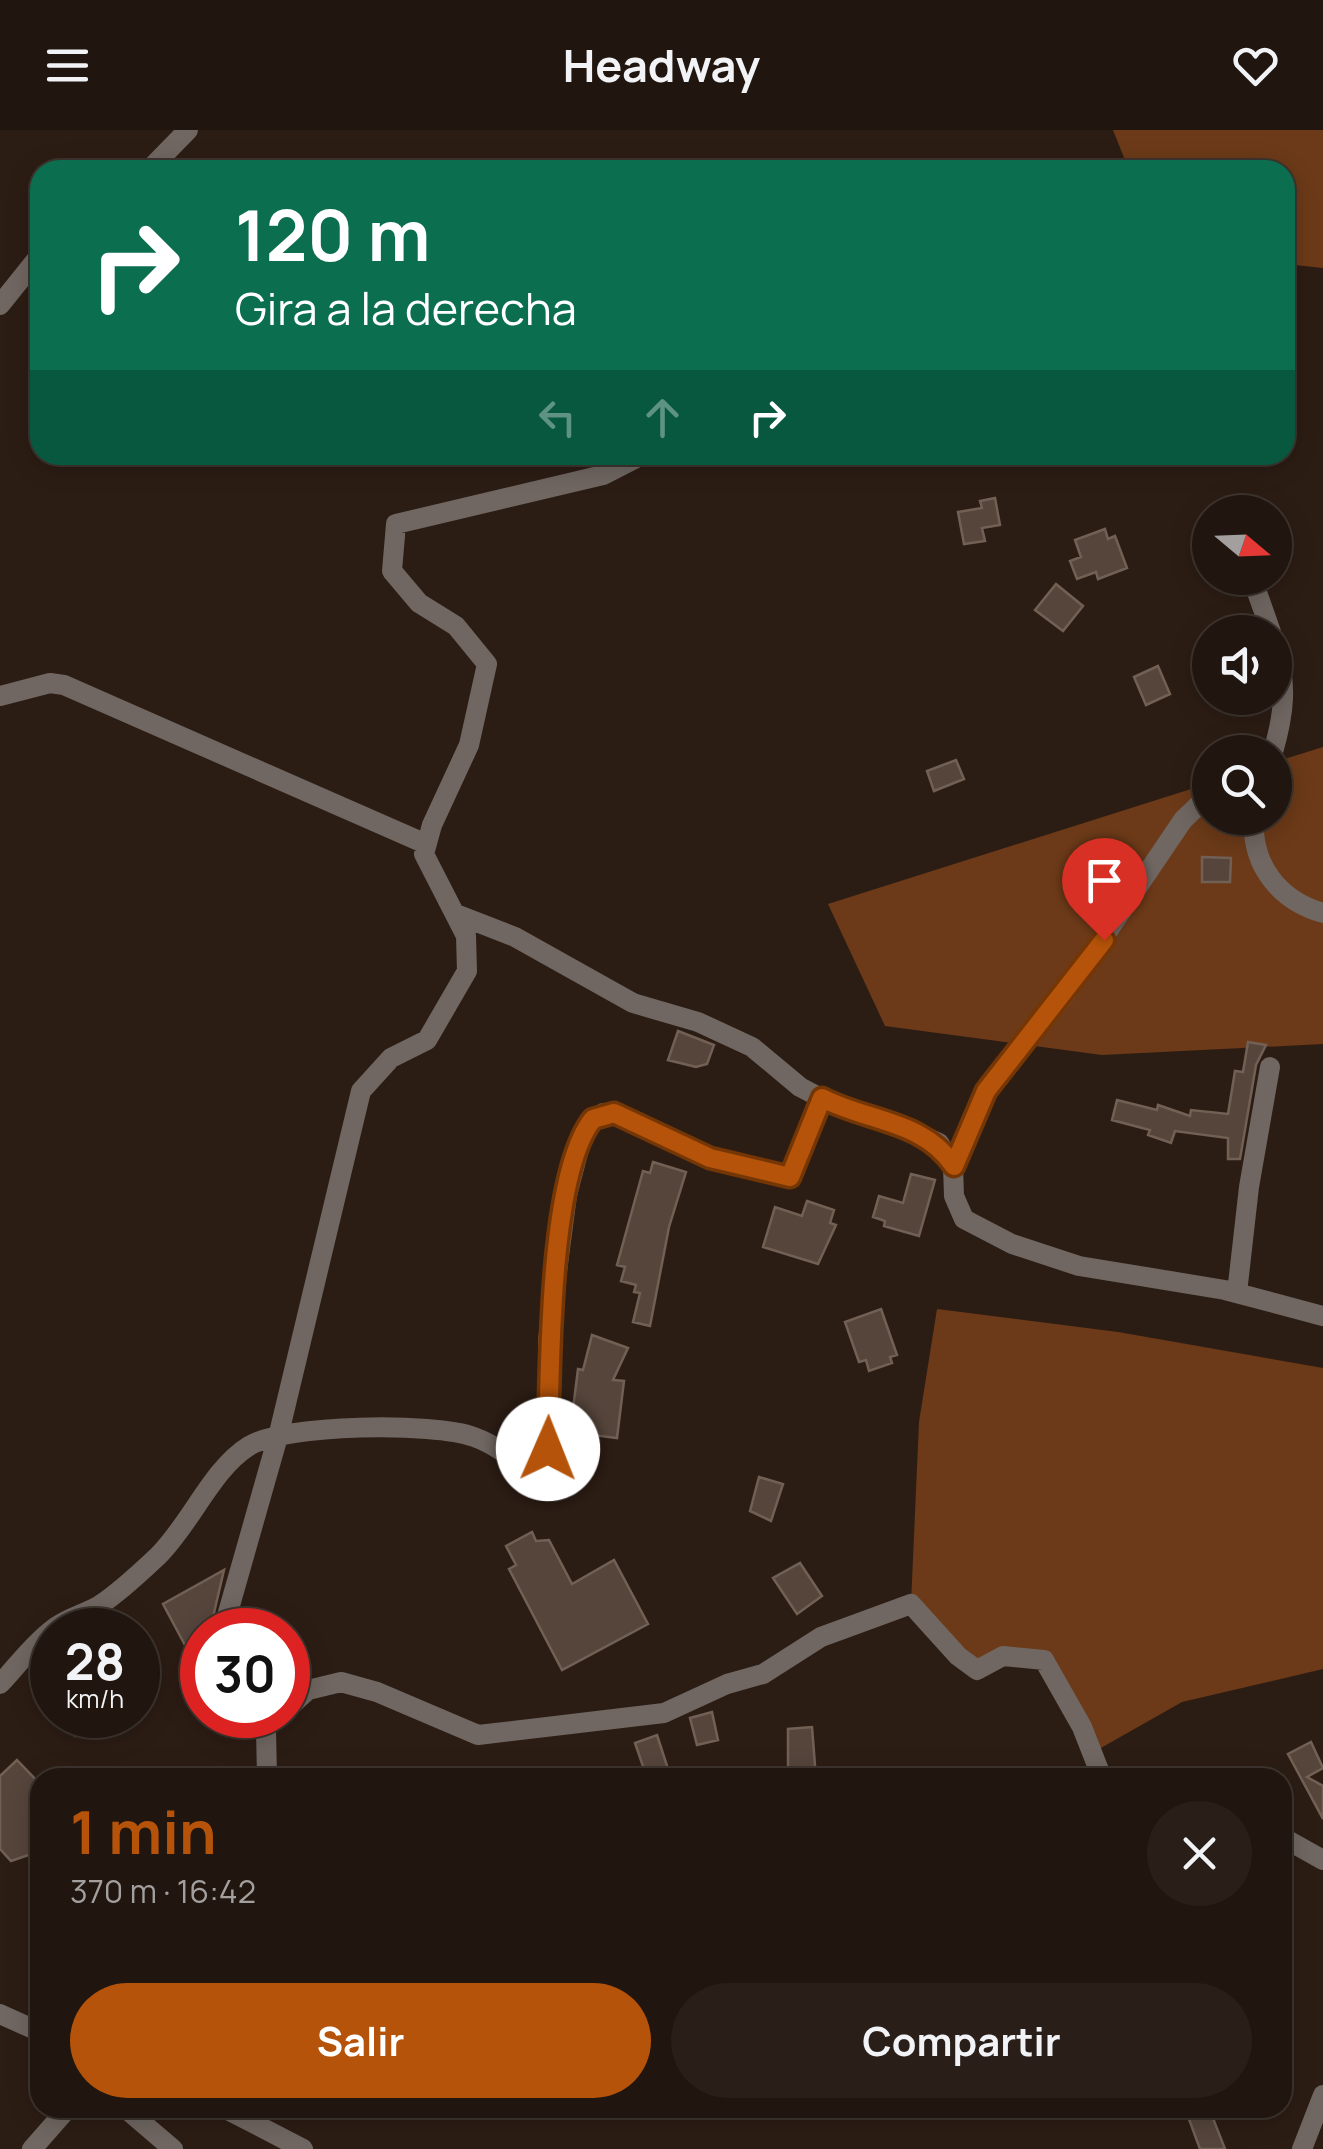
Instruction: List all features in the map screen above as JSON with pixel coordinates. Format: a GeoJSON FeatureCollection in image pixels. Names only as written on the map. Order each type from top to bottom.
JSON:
{"type":"FeatureCollection","features":[{"type":"Feature","properties":{"kind":"street"},"geometry":{"type":"LineString","coordinates":[[159,160],[188,130]]}},
{"type":"Feature","properties":{"kind":"street"},"geometry":{"type":"LineString","coordinates":[[0,305],[30,267]]}},
{"type":"Feature","properties":{"kind":"street"},"geometry":{"type":"LineString","coordinates":[[229,1608],[279,1433],[360,1092],[391,1058],[426,1040],[468,970],[466,936],[424,854],[469,745],[487,664],[456,626],[419,603],[392,571],[396,524],[603,475],[622,465]]}},
{"type":"Feature","properties":{"kind":"street"},"geometry":{"type":"LineString","coordinates":[[0,696],[50,683],[64,684],[426,844]]}},
{"type":"Feature","properties":{"kind":"street"},"geometry":{"type":"LineString","coordinates":[[1192,812],[1066,993],[986,1091],[954,1166],[954,1196],[964,1219],[1012,1244],[1079,1266],[1236,1294],[1323,1316]]}},
{"type":"Feature","properties":{"kind":"street"},"geometry":{"type":"LineString","coordinates":[[1254,835],[1255,854],[1262,870],[1306,908],[1323,913]]}},
{"type":"Feature","properties":{"kind":"street"},"geometry":{"type":"LineString","coordinates":[[456,914],[515,937],[634,1003],[698,1022],[752,1047],[822,1098],[894,1122],[939,1144],[954,1166]]}},
{"type":"Feature","properties":{"kind":"street"},"geometry":{"type":"LineString","coordinates":[[1236,1294],[1270,1067]]}},
{"type":"Feature","properties":{"kind":"street"},"geometry":{"type":"LineString","coordinates":[[0,1684],[54,1627],[102,1604],[158,1556],[198,1509],[221,1467],[251,1444],[279,1433],[340,1429],[452,1432],[476,1438],[529,1472],[544,1461],[548,1449],[548,1340],[567,1196],[584,1130],[602,1114],[614,1113],[710,1158],[790,1177],[822,1098]]}},
{"type":"Feature","properties":{"kind":"street"},"geometry":{"type":"LineString","coordinates":[[310,1690],[341,1682],[378,1692],[478,1735],[664,1713],[727,1684],[763,1674],[820,1637],[911,1604],[958,1656],[977,1670],[1003,1656],[1044,1660],[1082,1727],[1098,1768]]}},
{"type":"Feature","properties":{"kind":"street"},"geometry":{"type":"LineString","coordinates":[[269,1768],[271,1738]]}},
{"type":"Feature","properties":{"kind":"street"},"geometry":{"type":"LineString","coordinates":[[1292,1843],[1323,1860]]}},
{"type":"Feature","properties":{"kind":"street"},"geometry":{"type":"LineString","coordinates":[[0,2014],[30,2028]]}},
{"type":"Feature","properties":{"kind":"street"},"geometry":{"type":"LineString","coordinates":[[1302,2149],[1323,2095]]}},
{"type":"Feature","properties":{"kind":"street"},"geometry":{"type":"LineString","coordinates":[[32,2149],[59,2118]]}},
{"type":"Feature","properties":{"kind":"street"},"geometry":{"type":"LineString","coordinates":[[136,2118],[169,2148]]}},
{"type":"Feature","properties":{"kind":"street"},"geometry":{"type":"LineString","coordinates":[[243,2118],[303,2149]]}},
{"type":"Feature","properties":{"kind":"shaded area"},"geometry":{"type":"Polygon","coordinates":[[[1113,130],[1323,130],[1323,268],[1295,265],[1295,160],[1125,160],[1113,130]]]}},
{"type":"Feature","properties":{"kind":"shaded area"},"geometry":{"type":"Polygon","coordinates":[[[1323,747],[1323,1044],[1102,1055],[885,1026],[828,904],[1192,789],[1192,835],[1292,835],[1292,757],[1323,747]]]}},
{"type":"Feature","properties":{"kind":"shaded area"},"geometry":{"type":"Polygon","coordinates":[[[937,1309],[1118,1332],[1323,1368],[1323,1669],[1182,1702],[1092,1753],[1044,1660],[977,1670],[911,1604],[919,1422],[937,1309]]]}},
{"type":"Feature","properties":{"kind":"building"},"geometry":{"type":"Polygon","coordinates":[[[995,498],[1000,525],[982,528],[985,541],[964,544],[958,512],[982,508],[980,501],[995,498]]]}},
{"type":"Feature","properties":{"kind":"building"},"geometry":{"type":"Polygon","coordinates":[[[1105,529],[1108,539],[1115,536],[1127,568],[1098,579],[1096,572],[1077,579],[1070,561],[1081,557],[1075,540],[1105,529]]]}},
{"type":"Feature","properties":{"kind":"building"},"geometry":{"type":"Polygon","coordinates":[[[1056,584],[1083,606],[1063,631],[1035,610],[1056,584]]]}},
{"type":"Feature","properties":{"kind":"building"},"geometry":{"type":"Polygon","coordinates":[[[1158,666],[1170,694],[1146,705],[1134,677],[1158,666]]]}},
{"type":"Feature","properties":{"kind":"building"},"geometry":{"type":"Polygon","coordinates":[[[956,760],[964,779],[934,791],[927,771],[956,760]]]}},
{"type":"Feature","properties":{"kind":"building"},"geometry":{"type":"Polygon","coordinates":[[[1202,857],[1231,858],[1230,882],[1202,882],[1202,857]]]}},
{"type":"Feature","properties":{"kind":"building"},"geometry":{"type":"Polygon","coordinates":[[[678,1031],[714,1045],[707,1064],[696,1067],[668,1060],[678,1031]]]}},
{"type":"Feature","properties":{"kind":"building"},"geometry":{"type":"Polygon","coordinates":[[[1248,1042],[1266,1045],[1256,1065],[1240,1159],[1228,1159],[1228,1138],[1175,1131],[1171,1143],[1148,1135],[1150,1130],[1112,1120],[1117,1100],[1157,1110],[1158,1105],[1190,1116],[1191,1110],[1228,1114],[1235,1071],[1243,1072],[1248,1042]]]}},
{"type":"Feature","properties":{"kind":"building"},"geometry":{"type":"Polygon","coordinates":[[[653,1162],[686,1172],[669,1227],[650,1326],[633,1322],[640,1293],[634,1292],[636,1285],[621,1281],[625,1267],[617,1265],[643,1171],[650,1173],[653,1162]]]}},
{"type":"Feature","properties":{"kind":"building"},"geometry":{"type":"Polygon","coordinates":[[[911,1174],[935,1180],[919,1236],[884,1226],[885,1221],[873,1217],[879,1196],[903,1203],[911,1174]]]}},
{"type":"Feature","properties":{"kind":"building"},"geometry":{"type":"Polygon","coordinates":[[[807,1201],[834,1210],[830,1223],[836,1225],[818,1264],[763,1247],[775,1207],[802,1216],[807,1201]]]}},
{"type":"Feature","properties":{"kind":"building"},"geometry":{"type":"Polygon","coordinates":[[[881,1309],[897,1355],[890,1357],[892,1363],[869,1371],[866,1360],[859,1362],[845,1322],[881,1309]]]}},
{"type":"Feature","properties":{"kind":"building"},"geometry":{"type":"Polygon","coordinates":[[[592,1335],[628,1348],[613,1380],[624,1381],[617,1438],[577,1433],[580,1410],[573,1409],[578,1369],[583,1370],[592,1335]]]}},
{"type":"Feature","properties":{"kind":"building"},"geometry":{"type":"Polygon","coordinates":[[[759,1477],[783,1484],[771,1521],[750,1511],[759,1477]]]}},
{"type":"Feature","properties":{"kind":"building"},"geometry":{"type":"Polygon","coordinates":[[[532,1532],[536,1541],[549,1540],[572,1584],[614,1560],[648,1624],[562,1670],[509,1569],[516,1565],[506,1546],[532,1532]]]}},
{"type":"Feature","properties":{"kind":"building"},"geometry":{"type":"Polygon","coordinates":[[[800,1563],[822,1596],[797,1614],[773,1578],[800,1563]]]}},
{"type":"Feature","properties":{"kind":"building"},"geometry":{"type":"Polygon","coordinates":[[[224,1570],[215,1608],[180,1608],[180,1636],[163,1604],[224,1570]]]}},
{"type":"Feature","properties":{"kind":"building"},"geometry":{"type":"Polygon","coordinates":[[[712,1712],[718,1740],[697,1745],[690,1718],[712,1712]]]}},
{"type":"Feature","properties":{"kind":"building"},"geometry":{"type":"Polygon","coordinates":[[[812,1727],[815,1768],[788,1768],[788,1729],[812,1727]]]}},
{"type":"Feature","properties":{"kind":"building"},"geometry":{"type":"Polygon","coordinates":[[[657,1735],[668,1768],[644,1768],[635,1743],[657,1735]]]}},
{"type":"Feature","properties":{"kind":"building"},"geometry":{"type":"Polygon","coordinates":[[[1311,1742],[1323,1768],[1307,1777],[1323,1786],[1323,1819],[1288,1754],[1311,1742]]]}},
{"type":"Feature","properties":{"kind":"building"},"geometry":{"type":"Polygon","coordinates":[[[17,1760],[30,1774],[30,1854],[11,1861],[0,1849],[0,1776],[17,1760]]]}},
{"type":"Feature","properties":{"kind":"building"},"geometry":{"type":"Polygon","coordinates":[[[1189,2118],[1213,2118],[1225,2149],[1200,2149],[1189,2118]]]}},
{"type":"Feature","properties":{"kind":"route"},"geometry":{"type":"LineString","coordinates":[[548,1449],[548,1340],[557,1267],[579,1140],[593,1119],[614,1113],[710,1158],[790,1177],[822,1098],[836,1106],[894,1122],[939,1144],[954,1166],[986,1091],[1104,940]]}}]}
